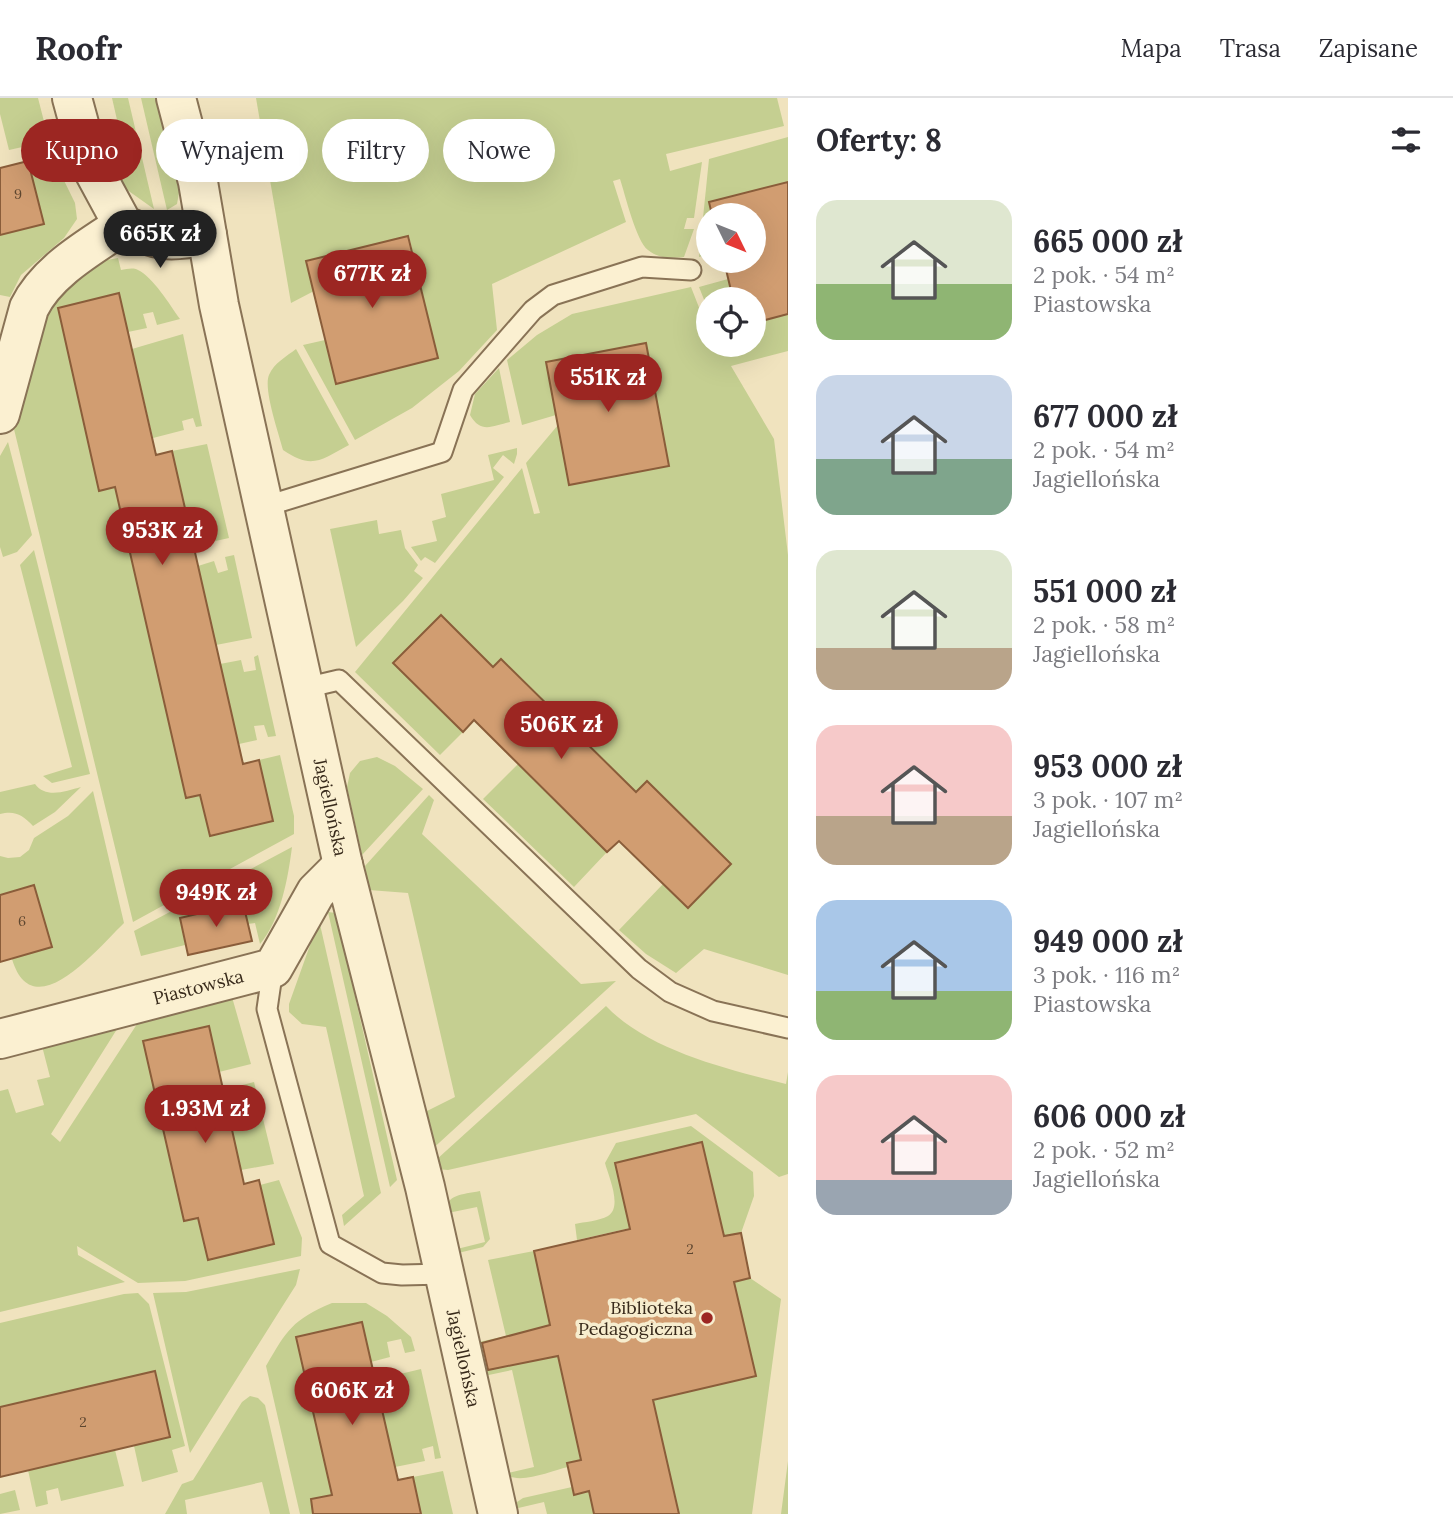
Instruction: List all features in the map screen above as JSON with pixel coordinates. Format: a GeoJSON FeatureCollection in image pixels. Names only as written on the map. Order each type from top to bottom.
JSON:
{"type":"FeatureCollection","features":[{"type":"Feature","properties":{"kind":"street"},"geometry":{"type":"LineString","coordinates":[[72,98],[90,163],[123,225],[167,241],[207,235]]}},
{"type":"Feature","properties":{"kind":"street","name":"Jagiellońska"},"geometry":{"type":"LineString","coordinates":[[176,98],[198,182],[219,305],[343,865],[425,1188],[498,1514]]}},
{"type":"Feature","properties":{"kind":"street"},"geometry":{"type":"LineString","coordinates":[[0,414],[29,308],[37,292],[78,256],[123,225]]}},
{"type":"Feature","properties":{"kind":"street"},"geometry":{"type":"LineString","coordinates":[[273,968],[316,892],[343,865]]}},
{"type":"Feature","properties":{"kind":"street","name":"Piastowska"},"geometry":{"type":"LineString","coordinates":[[0,1039],[273,968]]}},
{"type":"Feature","properties":{"kind":"lane"},"geometry":{"type":"LineString","coordinates":[[263,507],[442,452],[463,390],[533,310],[553,295],[642,267],[691,271]]}},
{"type":"Feature","properties":{"kind":"lane"},"geometry":{"type":"LineString","coordinates":[[305,688],[339,680],[639,969],[670,992],[713,1011],[788,1028]]}},
{"type":"Feature","properties":{"kind":"lane"},"geometry":{"type":"LineString","coordinates":[[273,968],[267,1009],[330,1244],[382,1273],[443,1274]]}},
{"type":"Feature","properties":{"kind":"green space"},"geometry":{"type":"Polygon","coordinates":[[[0,98],[38,98],[43,119],[21,119],[21,147],[9,150],[0,114],[0,98]]]}},
{"type":"Feature","properties":{"kind":"green space"},"geometry":{"type":"Polygon","coordinates":[[[112,98],[128,98],[133,119],[117,119],[112,98]]]}},
{"type":"Feature","properties":{"kind":"green space"},"geometry":{"type":"Polygon","coordinates":[[[141,98],[158,98],[163,119],[156,119],[156,163],[141,98]]]}},
{"type":"Feature","properties":{"kind":"green space"},"geometry":{"type":"Polygon","coordinates":[[[256,98],[777,98],[784,126],[666,154],[670,171],[702,162],[694,218],[687,218],[684,229],[694,229],[684,257],[670,258],[648,250],[635,228],[620,179],[613,181],[626,222],[492,284],[497,330],[459,371],[412,408],[355,440],[303,345],[325,340],[337,383],[438,358],[409,236],[307,261],[314,291],[291,303],[270,182],[308,182],[308,119],[260,119],[256,98]]]}},
{"type":"Feature","properties":{"kind":"green space"},"geometry":{"type":"Polygon","coordinates":[[[788,137],[788,182],[705,203],[709,159],[788,137]]]}},
{"type":"Feature","properties":{"kind":"green space"},"geometry":{"type":"Polygon","coordinates":[[[142,158],[154,209],[116,182],[142,182],[142,158]]]}},
{"type":"Feature","properties":{"kind":"green space"},"geometry":{"type":"Polygon","coordinates":[[[33,182],[65,182],[75,203],[77,219],[64,238],[21,275],[10,297],[0,295],[0,235],[43,224],[33,182]]]}},
{"type":"Feature","properties":{"kind":"green space"},"geometry":{"type":"Polygon","coordinates":[[[160,182],[179,182],[177,204],[167,210],[160,182]]]}},
{"type":"Feature","properties":{"kind":"green space"},"geometry":{"type":"Polygon","coordinates":[[[118,258],[121,270],[136,269],[144,274],[180,319],[157,325],[153,312],[143,314],[147,328],[128,332],[119,293],[58,308],[99,490],[129,484],[186,798],[216,791],[259,760],[280,755],[294,816],[294,834],[133,922],[13,425],[46,308],[86,270],[118,258]]]}},
{"type":"Feature","properties":{"kind":"green space"},"geometry":{"type":"Polygon","coordinates":[[[728,279],[730,287],[699,287],[728,279]]]}},
{"type":"Feature","properties":{"kind":"green space"},"geometry":{"type":"Polygon","coordinates":[[[691,287],[696,300],[696,357],[765,357],[731,366],[774,439],[788,555],[788,975],[704,949],[676,973],[646,954],[619,930],[663,884],[624,804],[629,785],[502,660],[481,680],[393,663],[463,732],[440,755],[355,672],[522,468],[534,514],[540,513],[526,463],[558,425],[569,485],[669,466],[646,343],[546,362],[556,415],[522,425],[507,360],[537,335],[572,314],[691,287]]]}},
{"type":"Feature","properties":{"kind":"green space"},"geometry":{"type":"Polygon","coordinates":[[[788,314],[788,351],[766,357],[766,320],[788,314]]]}},
{"type":"Feature","properties":{"kind":"green space"},"geometry":{"type":"Polygon","coordinates":[[[183,334],[202,426],[196,427],[193,418],[182,421],[184,430],[153,438],[132,349],[183,334]]]}},
{"type":"Feature","properties":{"kind":"green space"},"geometry":{"type":"Polygon","coordinates":[[[296,349],[349,445],[316,461],[302,460],[283,450],[268,390],[271,371],[296,349]]]}},
{"type":"Feature","properties":{"kind":"green space"},"geometry":{"type":"Polygon","coordinates":[[[499,368],[510,422],[483,427],[470,415],[475,394],[499,368]]]}},
{"type":"Feature","properties":{"kind":"green space"},"geometry":{"type":"Polygon","coordinates":[[[8,442],[32,535],[17,552],[3,557],[0,547],[0,456],[8,442]]]}},
{"type":"Feature","properties":{"kind":"green space"},"geometry":{"type":"Polygon","coordinates":[[[207,444],[229,538],[193,546],[172,451],[207,444]]]}},
{"type":"Feature","properties":{"kind":"green space"},"geometry":{"type":"Polygon","coordinates":[[[517,448],[514,464],[503,455],[493,468],[504,477],[435,563],[425,557],[421,561],[411,547],[437,541],[432,521],[446,517],[441,494],[494,480],[488,455],[517,448]]]}},
{"type":"Feature","properties":{"kind":"green space"},"geometry":{"type":"Polygon","coordinates":[[[377,520],[379,534],[401,530],[405,548],[418,565],[414,571],[423,578],[356,647],[330,529],[377,520]]]}},
{"type":"Feature","properties":{"kind":"green space"},"geometry":{"type":"Polygon","coordinates":[[[34,550],[90,774],[52,783],[43,776],[72,767],[20,565],[34,550]]]}},
{"type":"Feature","properties":{"kind":"green space"},"geometry":{"type":"Polygon","coordinates":[[[234,555],[252,638],[216,645],[198,566],[214,561],[218,573],[228,570],[225,557],[234,555]]]}},
{"type":"Feature","properties":{"kind":"green space"},"geometry":{"type":"Polygon","coordinates":[[[258,655],[276,736],[268,737],[264,725],[254,726],[257,740],[239,744],[220,664],[241,660],[244,672],[256,670],[254,657],[258,655]]]}},
{"type":"Feature","properties":{"kind":"green space"},"geometry":{"type":"Polygon","coordinates":[[[377,757],[395,766],[423,789],[362,855],[347,787],[350,773],[360,761],[377,757]]]}},
{"type":"Feature","properties":{"kind":"green space"},"geometry":{"type":"Polygon","coordinates":[[[518,764],[607,852],[574,887],[483,799],[518,764]]]}},
{"type":"Feature","properties":{"kind":"green space"},"geometry":{"type":"Polygon","coordinates":[[[35,784],[50,793],[81,787],[55,812],[33,826],[18,814],[0,814],[0,792],[35,784]]]}},
{"type":"Feature","properties":{"kind":"green space"},"geometry":{"type":"Polygon","coordinates":[[[93,791],[124,923],[66,977],[50,985],[35,986],[22,979],[12,959],[52,947],[34,885],[0,895],[0,856],[20,857],[29,850],[34,838],[68,816],[93,791]]]}},
{"type":"Feature","properties":{"kind":"green space"},"geometry":{"type":"Polygon","coordinates":[[[429,795],[434,800],[422,834],[581,984],[616,981],[428,1153],[419,1115],[455,1097],[408,893],[369,890],[365,866],[429,795]]]}},
{"type":"Feature","properties":{"kind":"green space"},"geometry":{"type":"Polygon","coordinates":[[[292,847],[286,885],[278,910],[260,944],[255,923],[248,924],[243,903],[180,918],[185,945],[141,956],[134,931],[292,847]]]}},
{"type":"Feature","properties":{"kind":"green space"},"geometry":{"type":"Polygon","coordinates":[[[328,912],[336,913],[397,1180],[390,1187],[328,912]]]}},
{"type":"Feature","properties":{"kind":"green space"},"geometry":{"type":"Polygon","coordinates":[[[319,920],[381,1193],[344,1226],[342,1215],[364,1196],[326,1027],[302,1024],[289,1012],[289,1004],[319,920]]]}},
{"type":"Feature","properties":{"kind":"green space"},"geometry":{"type":"Polygon","coordinates":[[[232,997],[251,1064],[219,1072],[208,1026],[143,1041],[184,1221],[198,1218],[208,1259],[273,1245],[260,1185],[279,1180],[302,1238],[301,1256],[185,1281],[138,1283],[77,1246],[78,1255],[125,1282],[0,1312],[0,1091],[8,1089],[16,1113],[44,1105],[37,1080],[50,1077],[42,1046],[119,1026],[51,1134],[60,1142],[139,1021],[232,997]]]}},
{"type":"Feature","properties":{"kind":"green space"},"geometry":{"type":"Polygon","coordinates":[[[606,1006],[644,1035],[714,1065],[786,1084],[788,1072],[788,1174],[779,1177],[696,1114],[448,1170],[437,1169],[436,1160],[606,1006]]]}},
{"type":"Feature","properties":{"kind":"green space"},"geometry":{"type":"Polygon","coordinates":[[[254,1082],[274,1164],[241,1170],[223,1090],[254,1082]]]}},
{"type":"Feature","properties":{"kind":"green space"},"geometry":{"type":"Polygon","coordinates":[[[691,1126],[753,1172],[754,1196],[741,1233],[724,1236],[702,1142],[615,1163],[630,1228],[577,1240],[575,1224],[600,1219],[612,1212],[614,1198],[605,1163],[616,1143],[691,1126]]]}},
{"type":"Feature","properties":{"kind":"green space"},"geometry":{"type":"Polygon","coordinates":[[[480,1191],[490,1239],[483,1247],[454,1254],[453,1250],[485,1242],[477,1207],[443,1214],[445,1207],[456,1196],[480,1191]]]}},
{"type":"Feature","properties":{"kind":"green space"},"geometry":{"type":"Polygon","coordinates":[[[534,1251],[550,1325],[537,1329],[537,1334],[488,1349],[474,1343],[506,1336],[488,1260],[534,1251]]]}},
{"type":"Feature","properties":{"kind":"green space"},"geometry":{"type":"Polygon","coordinates":[[[300,1269],[296,1285],[190,1453],[153,1293],[186,1292],[300,1269]]]}},
{"type":"Feature","properties":{"kind":"green space"},"geometry":{"type":"Polygon","coordinates":[[[750,1278],[781,1299],[752,1514],[679,1514],[642,1351],[658,1347],[670,1396],[755,1376],[734,1282],[750,1278]]]}},
{"type":"Feature","properties":{"kind":"green space"},"geometry":{"type":"Polygon","coordinates":[[[138,1293],[149,1304],[185,1446],[172,1450],[178,1472],[142,1482],[134,1446],[169,1436],[154,1371],[0,1407],[0,1323],[138,1293]]]}},
{"type":"Feature","properties":{"kind":"green space"},"geometry":{"type":"Polygon","coordinates":[[[332,1303],[366,1303],[387,1316],[411,1337],[415,1351],[405,1353],[401,1339],[387,1342],[390,1357],[371,1362],[361,1322],[296,1337],[337,1514],[300,1514],[266,1366],[292,1327],[332,1303]]]}},
{"type":"Feature","properties":{"kind":"green space"},"geometry":{"type":"Polygon","coordinates":[[[558,1356],[581,1460],[567,1463],[568,1467],[536,1476],[511,1477],[504,1474],[534,1467],[512,1370],[484,1376],[486,1369],[558,1356]]]}},
{"type":"Feature","properties":{"kind":"green space"},"geometry":{"type":"Polygon","coordinates":[[[421,1369],[441,1458],[435,1459],[433,1446],[422,1449],[425,1461],[395,1467],[375,1380],[421,1369]]]}},
{"type":"Feature","properties":{"kind":"green space"},"geometry":{"type":"Polygon","coordinates":[[[250,1396],[258,1398],[265,1405],[290,1514],[270,1514],[262,1482],[185,1500],[187,1514],[165,1514],[182,1484],[193,1480],[242,1402],[250,1396]]]}},
{"type":"Feature","properties":{"kind":"green space"},"geometry":{"type":"Polygon","coordinates":[[[115,1450],[124,1486],[61,1501],[58,1488],[46,1491],[48,1504],[36,1507],[28,1470],[115,1450]]]}},
{"type":"Feature","properties":{"kind":"green space"},"geometry":{"type":"Polygon","coordinates":[[[788,1461],[788,1514],[781,1514],[788,1461]]]}},
{"type":"Feature","properties":{"kind":"green space"},"geometry":{"type":"Polygon","coordinates":[[[443,1471],[453,1514],[421,1514],[413,1477],[443,1471]]]}},
{"type":"Feature","properties":{"kind":"green space"},"geometry":{"type":"Polygon","coordinates":[[[572,1487],[574,1495],[589,1491],[594,1514],[547,1514],[544,1502],[514,1509],[517,1502],[523,1498],[572,1487]]]}},
{"type":"Feature","properties":{"kind":"green space"},"geometry":{"type":"Polygon","coordinates":[[[15,1490],[20,1510],[0,1514],[0,1494],[15,1490]]]}},
{"type":"Feature","properties":{"kind":"building"},"geometry":{"type":"Polygon","coordinates":[[[21,163],[21,182],[33,182],[44,224],[0,235],[0,168],[21,163]]]}},
{"type":"Feature","properties":{"kind":"building"},"geometry":{"type":"Polygon","coordinates":[[[788,182],[788,314],[766,320],[766,287],[730,287],[727,273],[766,273],[766,203],[709,202],[788,182]]]}},
{"type":"Feature","properties":{"kind":"building"},"geometry":{"type":"Polygon","coordinates":[[[408,236],[438,358],[336,384],[306,261],[408,236]]]}},
{"type":"Feature","properties":{"kind":"building"},"geometry":{"type":"Polygon","coordinates":[[[119,293],[156,455],[172,451],[243,764],[259,760],[273,821],[210,836],[200,795],[186,798],[115,487],[99,491],[58,308],[119,293]]]}},
{"type":"Feature","properties":{"kind":"building"},"geometry":{"type":"Polygon","coordinates":[[[646,343],[669,466],[569,485],[546,362],[646,343]]]}},
{"type":"Feature","properties":{"kind":"building"},"geometry":{"type":"Polygon","coordinates":[[[441,615],[493,667],[501,659],[636,792],[647,781],[731,864],[688,908],[619,841],[607,852],[474,720],[463,732],[393,663],[441,615]]]}},
{"type":"Feature","properties":{"kind":"building"},"geometry":{"type":"Polygon","coordinates":[[[34,885],[52,947],[0,962],[0,895],[34,885]]]}},
{"type":"Feature","properties":{"kind":"building"},"geometry":{"type":"Polygon","coordinates":[[[243,903],[252,941],[188,955],[180,918],[243,903]]]}},
{"type":"Feature","properties":{"kind":"building"},"geometry":{"type":"Polygon","coordinates":[[[209,1026],[244,1184],[259,1180],[274,1244],[208,1260],[198,1218],[184,1221],[143,1041],[209,1026]]]}},
{"type":"Feature","properties":{"kind":"building"},"geometry":{"type":"Polygon","coordinates":[[[702,1142],[724,1236],[741,1233],[750,1278],[734,1282],[756,1376],[653,1400],[679,1514],[594,1514],[589,1491],[574,1495],[567,1463],[581,1460],[558,1356],[488,1370],[482,1343],[550,1325],[534,1251],[630,1229],[615,1163],[702,1142]]]}},
{"type":"Feature","properties":{"kind":"building"},"geometry":{"type":"Polygon","coordinates":[[[362,1322],[398,1480],[413,1477],[421,1514],[313,1514],[311,1499],[332,1495],[296,1337],[362,1322]]]}},
{"type":"Feature","properties":{"kind":"building"},"geometry":{"type":"Polygon","coordinates":[[[155,1371],[170,1437],[0,1477],[0,1407],[155,1371]]]}},
{"type":"Feature","properties":{"kind":"place","name":"Biblioteka Pedagogiczna"},"geometry":{"type":"Point","coordinates":[707,1318]}}]}
